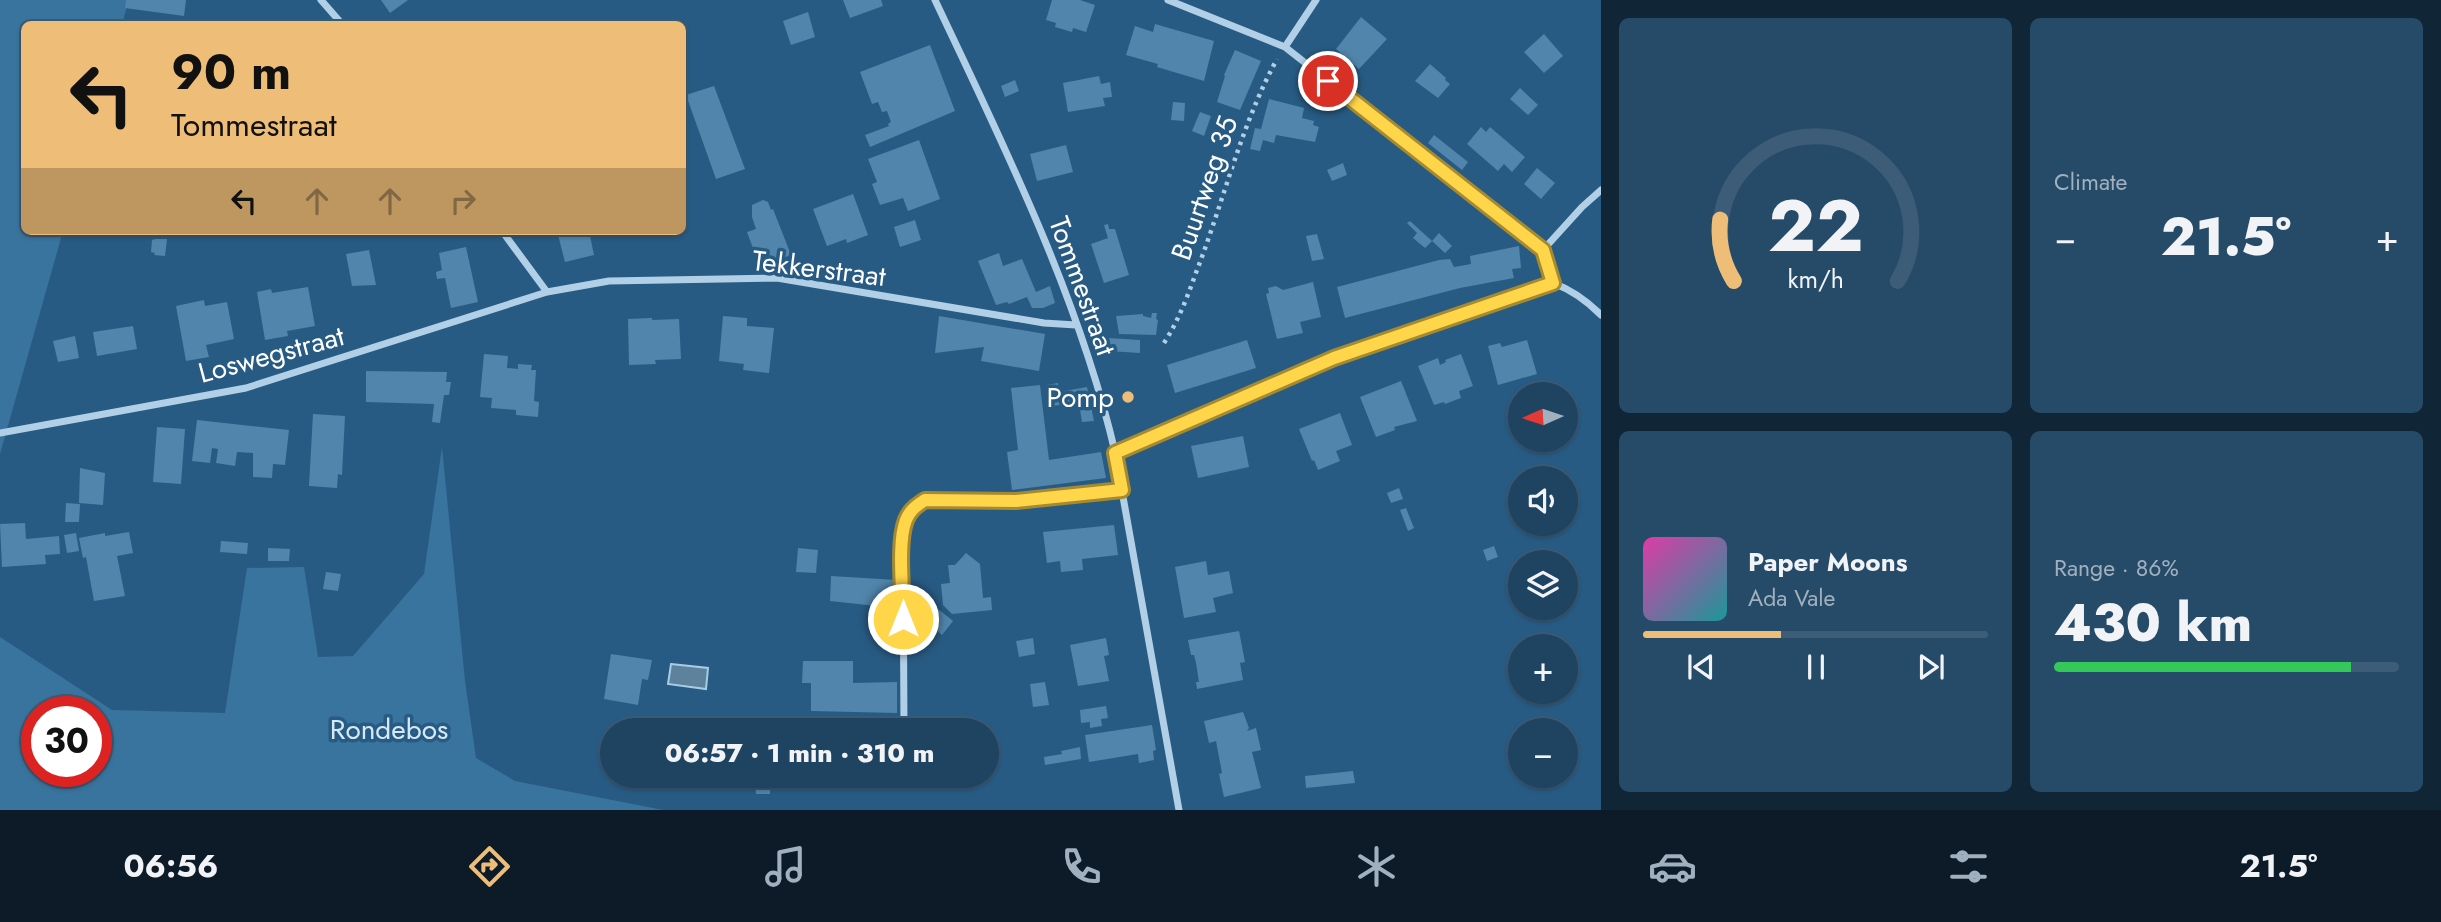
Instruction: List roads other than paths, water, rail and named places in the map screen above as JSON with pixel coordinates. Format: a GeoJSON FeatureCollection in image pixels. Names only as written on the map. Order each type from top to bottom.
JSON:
{"type":"FeatureCollection","features":[{"type":"Feature","properties":{"kind":"street"},"geometry":{"type":"LineString","coordinates":[[321,0],[339,21]]}},
{"type":"Feature","properties":{"kind":"street","name":"Tommestraat"},"geometry":{"type":"LineString","coordinates":[[935,0],[1042,231],[1104,407],[1122,490],[1179,810]]}},
{"type":"Feature","properties":{"kind":"street"},"geometry":{"type":"LineString","coordinates":[[1167,0],[1285,47],[1543,250],[1553,283]]}},
{"type":"Feature","properties":{"kind":"street"},"geometry":{"type":"LineString","coordinates":[[1285,47],[1317,0]]}},
{"type":"Feature","properties":{"kind":"street"},"geometry":{"type":"LineString","coordinates":[[1543,250],[1601,190]]}},
{"type":"Feature","properties":{"kind":"street"},"geometry":{"type":"LineString","coordinates":[[505,235],[547,292]]}},
{"type":"Feature","properties":{"kind":"street","name":"Tekkerstraat"},"geometry":{"type":"LineString","coordinates":[[547,292],[609,281],[777,278],[1044,323],[1076,325]]}},
{"type":"Feature","properties":{"kind":"street"},"geometry":{"type":"LineString","coordinates":[[1115,453],[1334,358],[1553,283],[1569,289],[1587,301],[1601,315]]}},
{"type":"Feature","properties":{"kind":"street","name":"Loswegstraat"},"geometry":{"type":"LineString","coordinates":[[0,433],[246,388],[547,292]]}},
{"type":"Feature","properties":{"kind":"street"},"geometry":{"type":"LineString","coordinates":[[904,718],[902,538],[905,521],[912,508],[925,500],[1016,501],[1122,490]]}},
{"type":"Feature","properties":{"kind":"place","name":"Pomp"},"geometry":{"type":"Point","coordinates":[1128,397]}},
{"type":"Feature","properties":{"kind":"park label","name":"Rondebos"},"geometry":{"type":"Point","coordinates":[389,729]}}]}
